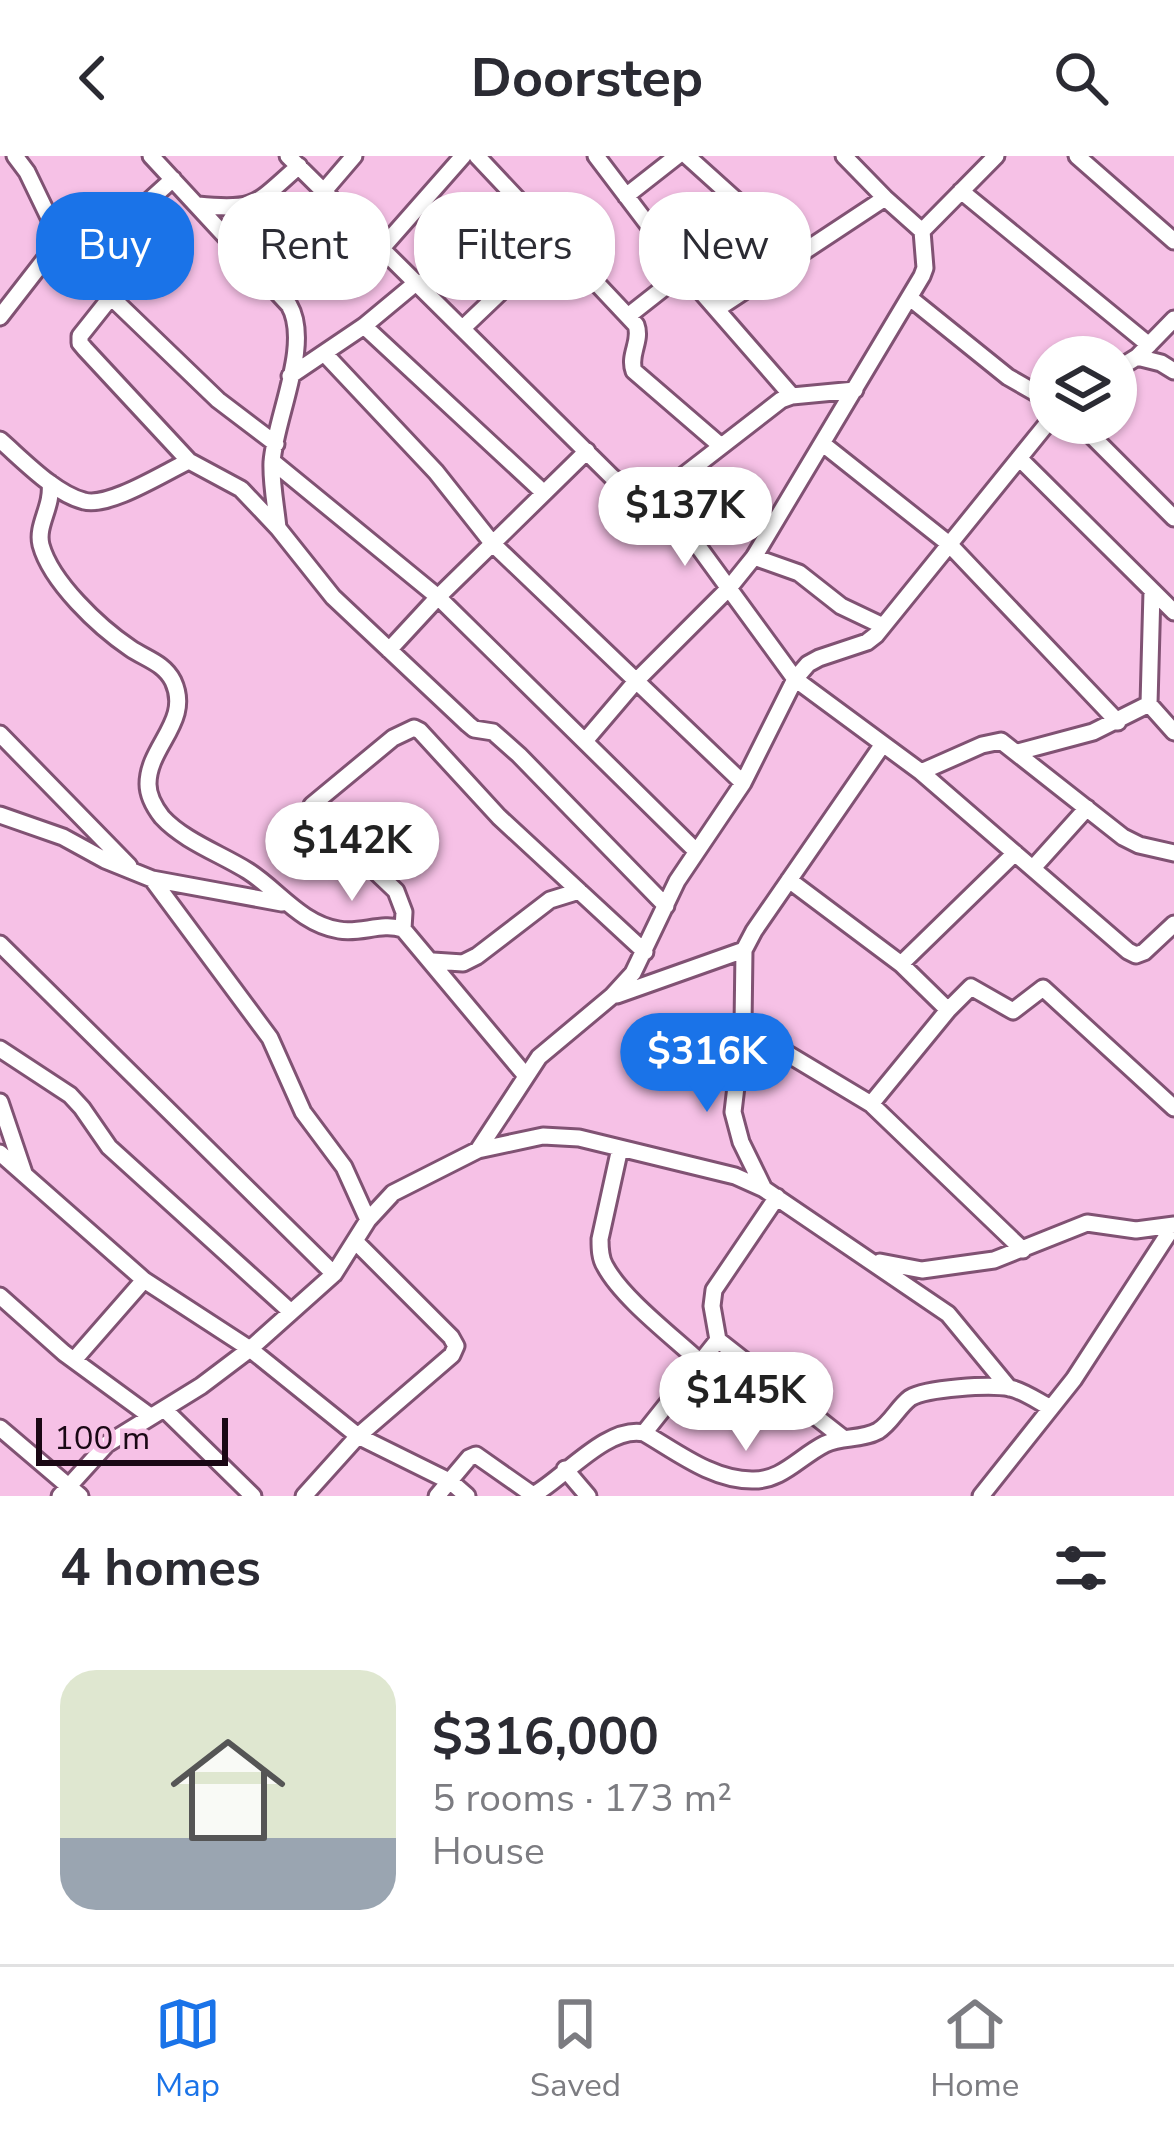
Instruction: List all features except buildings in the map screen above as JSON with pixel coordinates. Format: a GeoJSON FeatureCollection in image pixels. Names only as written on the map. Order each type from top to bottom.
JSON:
{"type":"FeatureCollection","features":[{"type":"Feature","properties":{"kind":"street"},"geometry":{"type":"LineString","coordinates":[[1,313],[55,241],[55,230],[15,156]]}},
{"type":"Feature","properties":{"kind":"street"},"geometry":{"type":"LineString","coordinates":[[151,156],[296,317],[274,453],[278,528]]}},
{"type":"Feature","properties":{"kind":"street"},"geometry":{"type":"LineString","coordinates":[[198,205],[246,207],[256,203],[293,161],[324,191],[354,156]]}},
{"type":"Feature","properties":{"kind":"street"},"geometry":{"type":"LineString","coordinates":[[390,239],[463,156]]}},
{"type":"Feature","properties":{"kind":"street"},"geometry":{"type":"LineString","coordinates":[[477,156],[510,192]]}},
{"type":"Feature","properties":{"kind":"street"},"geometry":{"type":"LineString","coordinates":[[596,156],[639,213]]}},
{"type":"Feature","properties":{"kind":"street"},"geometry":{"type":"LineString","coordinates":[[626,196],[654,163],[677,156]]}},
{"type":"Feature","properties":{"kind":"street"},"geometry":{"type":"LineString","coordinates":[[687,156],[727,192]]}},
{"type":"Feature","properties":{"kind":"street"},"geometry":{"type":"LineString","coordinates":[[585,741],[754,557],[925,268],[922,231],[844,156]]}},
{"type":"Feature","properties":{"kind":"street"},"geometry":{"type":"LineString","coordinates":[[922,231],[996,156]]}},
{"type":"Feature","properties":{"kind":"street"},"geometry":{"type":"LineString","coordinates":[[1077,156],[1174,241]]}},
{"type":"Feature","properties":{"kind":"street"},"geometry":{"type":"LineString","coordinates":[[159,192],[173,179]]}},
{"type":"Feature","properties":{"kind":"street"},"geometry":{"type":"LineString","coordinates":[[961,191],[1143,351],[1174,371]]}},
{"type":"Feature","properties":{"kind":"street"},"geometry":{"type":"LineString","coordinates":[[811,247],[885,198]]}},
{"type":"Feature","properties":{"kind":"street"},"geometry":{"type":"LineString","coordinates":[[390,256],[414,279]]}},
{"type":"Feature","properties":{"kind":"street"},"geometry":{"type":"LineString","coordinates":[[290,376],[364,326],[414,284]]}},
{"type":"Feature","properties":{"kind":"street"},"geometry":{"type":"LineString","coordinates":[[910,298],[1029,388]]}},
{"type":"Feature","properties":{"kind":"street"},"geometry":{"type":"LineString","coordinates":[[109,300],[80,336],[80,343],[189,461],[235,484],[278,528],[333,597],[468,724],[493,732],[519,755],[666,906]]}},
{"type":"Feature","properties":{"kind":"street"},"geometry":{"type":"LineString","coordinates":[[114,300],[274,453],[438,597],[696,850]]}},
{"type":"Feature","properties":{"kind":"street"},"geometry":{"type":"LineString","coordinates":[[436,300],[628,491],[684,527],[795,679],[921,772],[1136,955],[1174,924]]}},
{"type":"Feature","properties":{"kind":"street"},"geometry":{"type":"LineString","coordinates":[[464,327],[492,300]]}},
{"type":"Feature","properties":{"kind":"street"},"geometry":{"type":"LineString","coordinates":[[613,300],[639,332],[631,364],[634,371],[721,446]]}},
{"type":"Feature","properties":{"kind":"street"},"geometry":{"type":"LineString","coordinates":[[628,316],[648,300]]}},
{"type":"Feature","properties":{"kind":"street"},"geometry":{"type":"LineString","coordinates":[[709,300],[792,396]]}},
{"type":"Feature","properties":{"kind":"street"},"geometry":{"type":"LineString","coordinates":[[717,309],[731,300]]}},
{"type":"Feature","properties":{"kind":"street"},"geometry":{"type":"LineString","coordinates":[[1137,355],[1174,320]]}},
{"type":"Feature","properties":{"kind":"street"},"geometry":{"type":"LineString","coordinates":[[364,326],[544,493]]}},
{"type":"Feature","properties":{"kind":"street"},"geometry":{"type":"LineString","coordinates":[[323,353],[436,472],[493,544],[743,783]]}},
{"type":"Feature","properties":{"kind":"street"},"geometry":{"type":"LineString","coordinates":[[648,503],[770,407],[792,396],[855,390]]}},
{"type":"Feature","properties":{"kind":"street"},"geometry":{"type":"LineString","coordinates":[[0,440],[50,483],[86,502],[100,502],[189,461]]}},
{"type":"Feature","properties":{"kind":"street"},"geometry":{"type":"LineString","coordinates":[[823,443],[949,544],[1118,722]]}},
{"type":"Feature","properties":{"kind":"street"},"geometry":{"type":"LineString","coordinates":[[478,1150],[526,1076],[556,1042],[633,973],[677,881],[743,783],[795,679],[818,658],[867,642],[1030,444]]}},
{"type":"Feature","properties":{"kind":"street"},"geometry":{"type":"LineString","coordinates":[[1100,444],[1174,518]]}},
{"type":"Feature","properties":{"kind":"street"},"geometry":{"type":"LineString","coordinates":[[388,650],[587,452]]}},
{"type":"Feature","properties":{"kind":"street"},"geometry":{"type":"LineString","coordinates":[[1019,458],[1174,612]]}},
{"type":"Feature","properties":{"kind":"street"},"geometry":{"type":"LineString","coordinates":[[50,483],[51,504],[40,538],[61,582],[114,637],[162,666],[179,697],[177,718],[148,783],[161,816],[251,873],[285,904],[322,924],[340,931],[378,926],[403,929],[526,1076]]}},
{"type":"Feature","properties":{"kind":"street"},"geometry":{"type":"LineString","coordinates":[[754,557],[799,573],[841,606],[883,626]]}},
{"type":"Feature","properties":{"kind":"street"},"geometry":{"type":"LineString","coordinates":[[1152,591],[1149,704],[1174,732]]}},
{"type":"Feature","properties":{"kind":"street"},"geometry":{"type":"LineString","coordinates":[[1018,752],[1094,732],[1149,704]]}},
{"type":"Feature","properties":{"kind":"street"},"geometry":{"type":"LineString","coordinates":[[403,929],[404,912],[396,891],[312,805],[393,738],[414,728],[500,817],[645,952]]}},
{"type":"Feature","properties":{"kind":"street"},"geometry":{"type":"LineString","coordinates":[[0,734],[135,872]]}},
{"type":"Feature","properties":{"kind":"street"},"geometry":{"type":"LineString","coordinates":[[921,772],[1001,741],[1123,837],[1174,854]]}},
{"type":"Feature","properties":{"kind":"street"},"geometry":{"type":"LineString","coordinates":[[770,1193],[741,1142],[733,1112],[743,1028],[744,950],[883,744]]}},
{"type":"Feature","properties":{"kind":"street"},"geometry":{"type":"LineString","coordinates":[[1033,868],[1087,808]]}},
{"type":"Feature","properties":{"kind":"street"},"geometry":{"type":"LineString","coordinates":[[0,815],[64,837],[152,879],[285,904]]}},
{"type":"Feature","properties":{"kind":"street"},"geometry":{"type":"LineString","coordinates":[[902,964],[1015,853]]}},
{"type":"Feature","properties":{"kind":"street"},"geometry":{"type":"LineString","coordinates":[[152,879],[270,1038],[303,1112],[338,1156],[368,1220]]}},
{"type":"Feature","properties":{"kind":"street"},"geometry":{"type":"LineString","coordinates":[[789,880],[902,964],[948,1010]]}},
{"type":"Feature","properties":{"kind":"street"},"geometry":{"type":"LineString","coordinates":[[433,961],[463,963],[550,900],[579,891]]}},
{"type":"Feature","properties":{"kind":"street"},"geometry":{"type":"LineString","coordinates":[[0,944],[334,1274]]}},
{"type":"Feature","properties":{"kind":"street"},"geometry":{"type":"LineString","coordinates":[[612,996],[744,950]]}},
{"type":"Feature","properties":{"kind":"street"},"geometry":{"type":"LineString","coordinates":[[871,1104],[970,987],[1013,1011],[1043,988],[1174,1108]]}},
{"type":"Feature","properties":{"kind":"street"},"geometry":{"type":"LineString","coordinates":[[743,1028],[871,1104],[1023,1250]]}},
{"type":"Feature","properties":{"kind":"street"},"geometry":{"type":"LineString","coordinates":[[0,1049],[70,1095],[110,1147],[291,1312]]}},
{"type":"Feature","properties":{"kind":"street"},"geometry":{"type":"LineString","coordinates":[[0,1102],[25,1176]]}},
{"type":"Feature","properties":{"kind":"street"},"geometry":{"type":"LineString","coordinates":[[0,1429],[70,1492],[107,1444],[181,1400],[250,1349],[334,1274],[368,1220],[393,1193],[478,1150],[543,1136],[579,1138],[735,1176],[770,1193],[948,1314],[1010,1388],[1052,1408]]}},
{"type":"Feature","properties":{"kind":"street"},"geometry":{"type":"LineString","coordinates":[[620,1148],[601,1239],[605,1267],[699,1361]]}},
{"type":"Feature","properties":{"kind":"street"},"geometry":{"type":"LineString","coordinates":[[0,1153],[144,1280],[250,1349],[358,1436],[451,1482],[467,1496]]}},
{"type":"Feature","properties":{"kind":"street"},"geometry":{"type":"LineString","coordinates":[[770,1193],[714,1290],[718,1340],[843,1438]]}},
{"type":"Feature","properties":{"kind":"street"},"geometry":{"type":"LineString","coordinates":[[872,1260],[922,1270],[994,1260],[1087,1223],[1136,1230],[1174,1225]]}},
{"type":"Feature","properties":{"kind":"street"},"geometry":{"type":"LineString","coordinates":[[981,1496],[1100,1343],[1174,1225]]}},
{"type":"Feature","properties":{"kind":"street"},"geometry":{"type":"LineString","coordinates":[[304,1496],[358,1436],[452,1355],[456,1346],[355,1241]]}},
{"type":"Feature","properties":{"kind":"street"},"geometry":{"type":"LineString","coordinates":[[74,1360],[144,1280]]}},
{"type":"Feature","properties":{"kind":"street"},"geometry":{"type":"LineString","coordinates":[[0,1296],[74,1360],[157,1412],[253,1496]]}},
{"type":"Feature","properties":{"kind":"street"},"geometry":{"type":"LineString","coordinates":[[644,1433],[718,1340]]}},
{"type":"Feature","properties":{"kind":"street"},"geometry":{"type":"LineString","coordinates":[[437,1496],[476,1455],[532,1495],[565,1469],[632,1430],[718,1475],[766,1480],[825,1444],[882,1429],[909,1399],[924,1393],[1010,1388]]}},
{"type":"Feature","properties":{"kind":"street"},"geometry":{"type":"LineString","coordinates":[[565,1469],[587,1496]]}}]}
